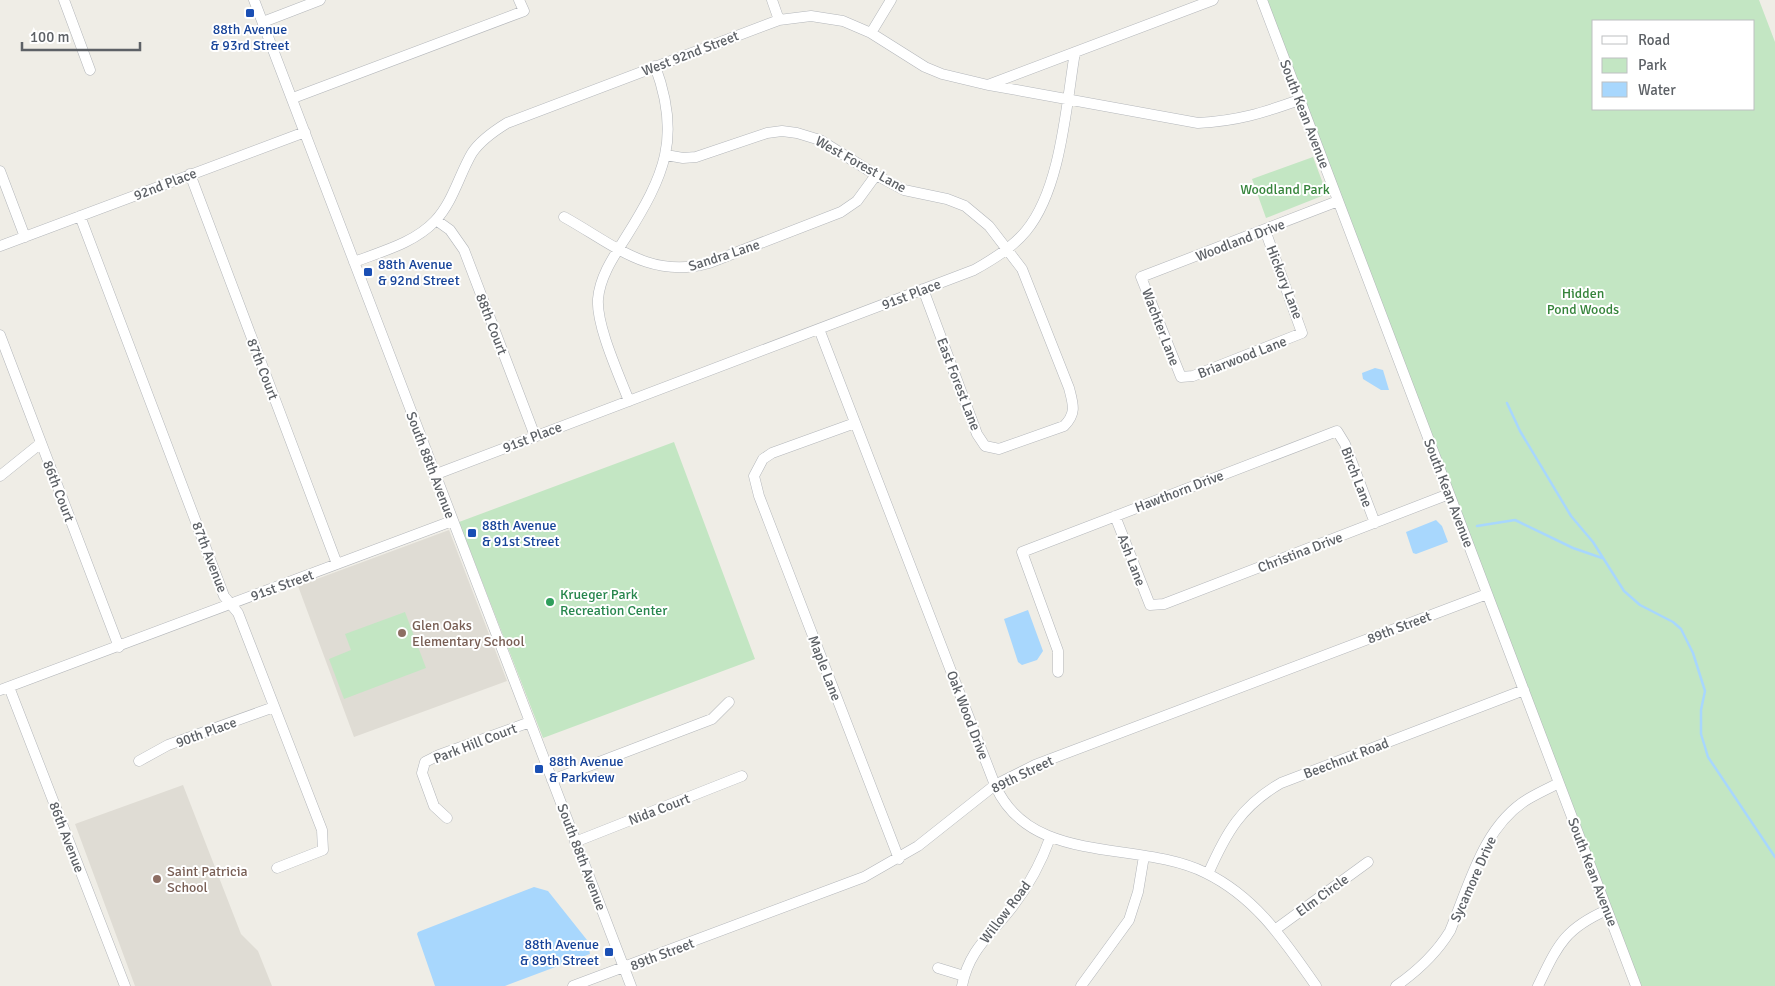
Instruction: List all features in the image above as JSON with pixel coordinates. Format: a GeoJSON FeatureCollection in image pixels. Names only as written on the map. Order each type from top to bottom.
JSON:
{"type":"FeatureCollection","features":[{"type":"Feature","properties":{"kind":"street"},"geometry":{"type":"LineString","coordinates":[[64,0],[90,70]]}},
{"type":"Feature","properties":{"kind":"street","name":"South 88th Avenue"},"geometry":{"type":"LineString","coordinates":[[254,0],[434,475],[631,986]]}},
{"type":"Feature","properties":{"kind":"street"},"geometry":{"type":"LineString","coordinates":[[263,22],[320,0]]}},
{"type":"Feature","properties":{"kind":"street"},"geometry":{"type":"LineString","coordinates":[[292,98],[524,11],[519,0]]}},
{"type":"Feature","properties":{"kind":"street"},"geometry":{"type":"LineString","coordinates":[[772,0],[779,20]]}},
{"type":"Feature","properties":{"kind":"street"},"geometry":{"type":"LineString","coordinates":[[871,33],[891,0]]}},
{"type":"Feature","properties":{"kind":"street"},"geometry":{"type":"LineString","coordinates":[[988,85],[1213,0]]}},
{"type":"Feature","properties":{"kind":"street","name":"South Kean Avenue"},"geometry":{"type":"LineString","coordinates":[[1262,0],[1636,986]]}},
{"type":"Feature","properties":{"kind":"street","name":"West 92nd Street"},"geometry":{"type":"LineString","coordinates":[[354,262],[412,239],[436,220],[445,208],[473,152],[498,129],[516,119],[779,20],[821,17],[843,21],[871,33],[942,74],[1067,100]]}},
{"type":"Feature","properties":{"kind":"street"},"geometry":{"type":"LineString","coordinates":[[1074,52],[1067,100],[1198,123],[1249,118],[1299,100]]}},
{"type":"Feature","properties":{"kind":"street"},"geometry":{"type":"LineString","coordinates":[[629,401],[598,309],[604,275],[644,208],[657,181],[666,155],[668,111],[655,66]]}},
{"type":"Feature","properties":{"kind":"street","name":"91st Place"},"geometry":{"type":"LineString","coordinates":[[434,475],[974,270],[1007,249],[1025,232],[1034,220],[1053,179],[1067,100]]}},
{"type":"Feature","properties":{"kind":"street","name":"West Forest Lane"},"geometry":{"type":"LineString","coordinates":[[666,155],[683,158],[696,157],[748,138],[782,131],[808,135],[820,140],[904,190],[947,199],[965,206],[989,226],[1022,269],[1069,388]]}},
{"type":"Feature","properties":{"kind":"street","name":"92nd Place"},"geometry":{"type":"LineString","coordinates":[[26,237],[305,132]]}},
{"type":"Feature","properties":{"kind":"street"},"geometry":{"type":"LineString","coordinates":[[0,171],[26,237],[0,246]]}},
{"type":"Feature","properties":{"kind":"street","name":"87th Court"},"geometry":{"type":"LineString","coordinates":[[190,174],[337,564]]}},
{"type":"Feature","properties":{"kind":"street","name":"Sandra Lane"},"geometry":{"type":"LineString","coordinates":[[564,217],[619,248],[656,266],[678,269],[699,266],[841,212],[863,194],[876,175]]}},
{"type":"Feature","properties":{"kind":"street","name":"Woodland Drive"},"geometry":{"type":"LineString","coordinates":[[1141,277],[1338,202]]}},
{"type":"Feature","properties":{"kind":"street","name":"87th Avenue"},"geometry":{"type":"LineString","coordinates":[[80,216],[224,596],[238,613],[322,830],[323,850],[277,868]]}},
{"type":"Feature","properties":{"kind":"street","name":"88th Court"},"geometry":{"type":"LineString","coordinates":[[436,220],[450,230],[464,250],[534,436]]}},
{"type":"Feature","properties":{"kind":"street","name":"Hickory Lane"},"geometry":{"type":"LineString","coordinates":[[1265,230],[1302,333]]}},
{"type":"Feature","properties":{"kind":"street","name":"Wachter Lane"},"geometry":{"type":"LineString","coordinates":[[1141,277],[1181,377]]}},
{"type":"Feature","properties":{"kind":"street","name":"East Forest Lane"},"geometry":{"type":"LineString","coordinates":[[923,289],[977,434],[986,446],[999,449],[1064,426],[1072,418],[1074,409],[1069,388]]}},
{"type":"Feature","properties":{"kind":"street","name":"Oak Wood Drive"},"geometry":{"type":"LineString","coordinates":[[819,329],[995,785],[1001,798],[1016,818],[1050,838],[1174,861],[1208,874],[1246,898],[1276,929],[1316,986]]}},
{"type":"Feature","properties":{"kind":"street","name":"Briarwood Lane"},"geometry":{"type":"LineString","coordinates":[[1181,377],[1193,376],[1302,333]]}},
{"type":"Feature","properties":{"kind":"street","name":"86th Court"},"geometry":{"type":"LineString","coordinates":[[0,335],[118,647]]}},
{"type":"Feature","properties":{"kind":"street","name":"Maple Lane"},"geometry":{"type":"LineString","coordinates":[[855,422],[772,453],[763,459],[750,475],[899,859]]}},
{"type":"Feature","properties":{"kind":"street","name":"Hawthorn Drive"},"geometry":{"type":"LineString","coordinates":[[1058,672],[1058,651],[1022,552],[1337,431]]}},
{"type":"Feature","properties":{"kind":"street","name":"Birch Lane"},"geometry":{"type":"LineString","coordinates":[[1337,431],[1345,444],[1375,523]]}},
{"type":"Feature","properties":{"kind":"street"},"geometry":{"type":"LineString","coordinates":[[0,476],[41,443]]}},
{"type":"Feature","properties":{"kind":"street","name":"Christina Drive"},"geometry":{"type":"LineString","coordinates":[[1150,604],[1172,602],[1449,494]]}},
{"type":"Feature","properties":{"kind":"street","name":"Ash Lane"},"geometry":{"type":"LineString","coordinates":[[1115,516],[1150,604]]}},
{"type":"Feature","properties":{"kind":"street","name":"91st Street"},"geometry":{"type":"LineString","coordinates":[[4,689],[452,521]]}},
{"type":"Feature","properties":{"kind":"street","name":"89th Street"},"geometry":{"type":"LineString","coordinates":[[573,986],[847,885],[899,859],[995,785],[1045,761],[1487,594]]}},
{"type":"Feature","properties":{"kind":"street","name":"86th Avenue"},"geometry":{"type":"LineString","coordinates":[[4,689],[125,986]]}},
{"type":"Feature","properties":{"kind":"street","name":"Beechnut Road"},"geometry":{"type":"LineString","coordinates":[[1208,874],[1236,820],[1246,808],[1281,783],[1524,690]]}},
{"type":"Feature","properties":{"kind":"street"},"geometry":{"type":"LineString","coordinates":[[552,780],[712,719],[729,702]]}},
{"type":"Feature","properties":{"kind":"street","name":"90th Place"},"geometry":{"type":"LineString","coordinates":[[139,761],[168,745],[274,707]]}},
{"type":"Feature","properties":{"kind":"street","name":"Park Hill Court"},"geometry":{"type":"LineString","coordinates":[[447,818],[434,806],[423,778],[425,762],[438,755],[530,722]]}},
{"type":"Feature","properties":{"kind":"street","name":"Nida Court"},"geometry":{"type":"LineString","coordinates":[[576,842],[742,776]]}},
{"type":"Feature","properties":{"kind":"street","name":"Sycamore Drive"},"geometry":{"type":"LineString","coordinates":[[1396,986],[1425,964],[1443,943],[1450,931],[1486,846],[1502,821],[1528,799],[1559,783]]}},
{"type":"Feature","properties":{"kind":"street","name":"Willow Road"},"geometry":{"type":"LineString","coordinates":[[963,981],[984,937],[1012,908],[1025,890],[1050,838]]}},
{"type":"Feature","properties":{"kind":"street"},"geometry":{"type":"LineString","coordinates":[[1081,986],[1129,920],[1138,892],[1144,856]]}},
{"type":"Feature","properties":{"kind":"street","name":"Elm Circle"},"geometry":{"type":"LineString","coordinates":[[1276,929],[1368,862]]}},
{"type":"Feature","properties":{"kind":"street"},"geometry":{"type":"LineString","coordinates":[[1538,986],[1558,945],[1568,933],[1583,922],[1607,910]]}},
{"type":"Feature","properties":{"kind":"street"},"geometry":{"type":"LineString","coordinates":[[938,968],[963,981]]}},
{"type":"Feature","properties":{"kind":"shaded area","name":"Glen Oaks Elementary School"},"geometry":{"type":"Polygon","coordinates":[[[449,530],[507,681],[354,737],[298,586],[449,530]]]}},
{"type":"Feature","properties":{"kind":"shaded area","name":"Saint Patricia School"},"geometry":{"type":"Polygon","coordinates":[[[183,785],[241,934],[258,951],[272,986],[135,986],[75,824],[183,785]]]}},
{"type":"Feature","properties":{"kind":"green space","name":"Hidden Pond Woods"},"geometry":{"type":"Polygon","coordinates":[[[1262,0],[1759,0],[1775,42],[1775,986],[1637,986],[1262,0]]]}},
{"type":"Feature","properties":{"kind":"green space","name":"Woodland Park"},"geometry":{"type":"Polygon","coordinates":[[[1313,157],[1327,194],[1266,218],[1252,179],[1313,157]]]}},
{"type":"Feature","properties":{"kind":"green space"},"geometry":{"type":"Polygon","coordinates":[[[674,442],[755,659],[543,738],[459,522],[674,442]]]}},
{"type":"Feature","properties":{"kind":"green space"},"geometry":{"type":"Polygon","coordinates":[[[405,612],[426,668],[344,699],[329,659],[351,650],[345,634],[405,612]]]}},
{"type":"Feature","properties":{"kind":"water"},"geometry":{"type":"Polygon","coordinates":[[[1375,368],[1383,370],[1389,390],[1381,390],[1363,379],[1362,373],[1375,368]]]}},
{"type":"Feature","properties":{"kind":"water"},"geometry":{"type":"Polygon","coordinates":[[[1436,520],[1442,526],[1448,542],[1416,554],[1413,553],[1406,532],[1436,520]]]}},
{"type":"Feature","properties":{"kind":"water"},"geometry":{"type":"Polygon","coordinates":[[[1028,610],[1043,651],[1037,660],[1022,665],[1018,662],[1004,619],[1028,610]]]}},
{"type":"Feature","properties":{"kind":"water"},"geometry":{"type":"Polygon","coordinates":[[[534,887],[548,891],[587,940],[590,954],[505,986],[435,986],[417,934],[418,932],[534,887]]]}},
{"type":"Feature","properties":{"kind":"waterway"},"geometry":{"type":"LineString","coordinates":[[1507,403],[1520,431],[1571,516],[1593,542],[1624,591],[1640,605],[1673,622],[1681,629],[1693,653],[1705,691],[1701,710],[1701,734],[1708,757],[1775,857]]}},
{"type":"Feature","properties":{"kind":"waterway"},"geometry":{"type":"LineString","coordinates":[[1477,526],[1515,520],[1573,548],[1602,558]]}},
{"type":"Feature","properties":{"kind":"place","name":"88th Avenue & 93rd Street"},"geometry":{"type":"Point","coordinates":[250,13]}},
{"type":"Feature","properties":{"kind":"place","name":"88th Avenue & 92nd Street"},"geometry":{"type":"Point","coordinates":[368,272]}},
{"type":"Feature","properties":{"kind":"place","name":"88th Avenue & 91st Street"},"geometry":{"type":"Point","coordinates":[472,533]}},
{"type":"Feature","properties":{"kind":"place","name":"Krueger Park Recreation Center"},"geometry":{"type":"Point","coordinates":[550,602]}},
{"type":"Feature","properties":{"kind":"place","name":"Glen Oaks Elementary School"},"geometry":{"type":"Point","coordinates":[402,633]}},
{"type":"Feature","properties":{"kind":"place","name":"88th Avenue & Parkview"},"geometry":{"type":"Point","coordinates":[539,769]}},
{"type":"Feature","properties":{"kind":"place","name":"Saint Patricia School"},"geometry":{"type":"Point","coordinates":[157,879]}},
{"type":"Feature","properties":{"kind":"place","name":"88th Avenue & 89th Street"},"geometry":{"type":"Point","coordinates":[609,952]}}]}
